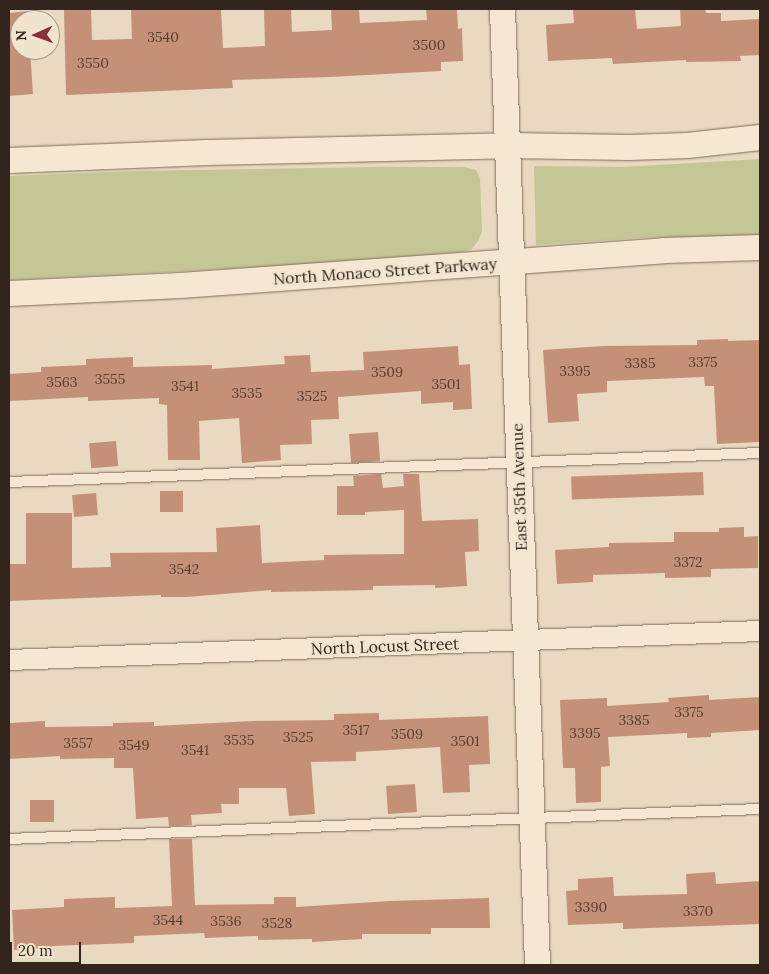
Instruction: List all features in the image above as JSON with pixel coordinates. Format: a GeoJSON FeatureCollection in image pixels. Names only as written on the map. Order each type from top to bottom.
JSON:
{"type":"FeatureCollection","features":[{"type":"Feature","properties":{"kind":"street","name":"East 35th Avenue"},"geometry":{"type":"LineString","coordinates":[[502,9],[537,965]]}},
{"type":"Feature","properties":{"kind":"street"},"geometry":{"type":"LineString","coordinates":[[9,160],[206,152],[508,145],[629,147],[687,145],[760,137]]}},
{"type":"Feature","properties":{"kind":"street","name":"North Monaco Street Parkway"},"geometry":{"type":"LineString","coordinates":[[9,293],[180,285],[664,250],[760,247]]}},
{"type":"Feature","properties":{"kind":"street","name":"North Locust Street"},"geometry":{"type":"LineString","coordinates":[[9,660],[760,631]]}},
{"type":"Feature","properties":{"kind":"lane"},"geometry":{"type":"LineString","coordinates":[[9,482],[760,453]]}},
{"type":"Feature","properties":{"kind":"lane"},"geometry":{"type":"LineString","coordinates":[[9,839],[760,809]]}},
{"type":"Feature","properties":{"kind":"green space"},"geometry":{"type":"Polygon","coordinates":[[[760,159],[760,235],[640,238],[536,245],[534,166],[624,167],[760,159]]]}},
{"type":"Feature","properties":{"kind":"green space"},"geometry":{"type":"Polygon","coordinates":[[[464,167],[476,170],[480,178],[482,232],[472,249],[461,252],[267,267],[9,280],[9,176],[134,171],[464,167]]]}},
{"type":"Feature","properties":{"kind":"building"},"geometry":{"type":"Polygon","coordinates":[[[91,9],[92,40],[132,39],[131,9],[221,9],[223,48],[265,46],[264,9],[291,9],[292,32],[332,30],[331,9],[359,9],[360,23],[427,20],[426,9],[457,9],[458,29],[462,28],[463,61],[441,62],[441,71],[232,80],[233,88],[66,95],[64,10],[91,9]]]}},
{"type":"Feature","properties":{"kind":"building"},"geometry":{"type":"Polygon","coordinates":[[[573,9],[635,9],[637,29],[681,26],[680,9],[705,9],[706,13],[721,13],[721,21],[760,19],[760,55],[740,56],[741,61],[686,62],[686,60],[613,64],[612,58],[548,61],[546,25],[574,23],[573,9]]]}},
{"type":"Feature","properties":{"kind":"building"},"geometry":{"type":"Polygon","coordinates":[[[9,13],[10,60],[31,60],[33,94],[9,96],[9,13]]]}},
{"type":"Feature","properties":{"kind":"building"},"geometry":{"type":"Polygon","coordinates":[[[728,339],[728,341],[760,340],[760,442],[717,444],[714,386],[705,386],[704,377],[607,381],[607,392],[577,394],[579,421],[548,423],[543,350],[604,346],[697,345],[697,340],[728,339]]]}},
{"type":"Feature","properties":{"kind":"building"},"geometry":{"type":"Polygon","coordinates":[[[458,346],[459,365],[470,364],[472,409],[453,410],[453,402],[421,404],[421,391],[338,397],[339,419],[311,420],[312,444],[280,445],[281,460],[242,463],[239,418],[199,421],[200,460],[168,460],[167,405],[159,404],[159,398],[88,401],[88,397],[9,401],[9,374],[41,372],[41,367],[86,365],[86,359],[133,357],[133,367],[212,365],[212,369],[285,364],[284,356],[310,355],[311,372],[364,370],[363,352],[458,346]]]}},
{"type":"Feature","properties":{"kind":"building"},"geometry":{"type":"Polygon","coordinates":[[[378,432],[380,461],[351,463],[349,434],[378,432]]]}},
{"type":"Feature","properties":{"kind":"building"},"geometry":{"type":"Polygon","coordinates":[[[116,441],[118,466],[91,468],[89,443],[116,441]]]}},
{"type":"Feature","properties":{"kind":"building"},"geometry":{"type":"Polygon","coordinates":[[[703,472],[704,495],[572,500],[571,477],[703,472]]]}},
{"type":"Feature","properties":{"kind":"building"},"geometry":{"type":"Polygon","coordinates":[[[381,474],[383,488],[404,486],[403,474],[419,474],[422,521],[478,519],[479,551],[465,552],[467,586],[435,588],[435,585],[373,586],[373,590],[271,592],[271,590],[187,597],[161,597],[161,595],[9,601],[9,564],[26,564],[26,513],[72,513],[72,568],[111,567],[110,553],[217,552],[216,528],[260,525],[262,563],[324,560],[324,555],[404,554],[404,510],[365,512],[365,515],[337,515],[337,486],[354,486],[353,476],[381,474]]]}},
{"type":"Feature","properties":{"kind":"building"},"geometry":{"type":"Polygon","coordinates":[[[160,491],[183,491],[183,512],[160,512],[160,491]]]}},
{"type":"Feature","properties":{"kind":"building"},"geometry":{"type":"Polygon","coordinates":[[[96,493],[98,515],[74,517],[72,495],[96,493]]]}},
{"type":"Feature","properties":{"kind":"building"},"geometry":{"type":"Polygon","coordinates":[[[744,527],[744,537],[758,536],[758,568],[711,569],[711,577],[665,578],[665,573],[593,575],[593,582],[557,584],[555,550],[609,547],[609,543],[674,542],[674,532],[719,532],[719,528],[744,527]]]}},
{"type":"Feature","properties":{"kind":"building"},"geometry":{"type":"Polygon","coordinates":[[[709,695],[709,700],[760,697],[760,730],[711,733],[711,737],[687,738],[687,733],[608,737],[610,766],[601,767],[601,802],[576,803],[575,768],[563,768],[560,700],[607,698],[607,706],[669,702],[668,698],[709,695]]]}},
{"type":"Feature","properties":{"kind":"building"},"geometry":{"type":"Polygon","coordinates":[[[379,713],[379,720],[488,716],[490,764],[469,765],[470,792],[443,793],[440,747],[356,752],[356,761],[311,762],[315,814],[289,816],[286,788],[239,788],[239,804],[221,804],[222,813],[191,815],[192,825],[169,826],[168,817],[136,819],[133,768],[114,768],[114,758],[60,759],[60,756],[9,759],[9,723],[45,721],[45,727],[113,726],[113,723],[154,722],[154,726],[254,721],[334,720],[334,714],[379,713]]]}},
{"type":"Feature","properties":{"kind":"building"},"geometry":{"type":"Polygon","coordinates":[[[415,784],[417,812],[388,814],[386,786],[415,784]]]}},
{"type":"Feature","properties":{"kind":"building"},"geometry":{"type":"Polygon","coordinates":[[[30,800],[54,800],[54,822],[30,822],[30,800]]]}},
{"type":"Feature","properties":{"kind":"building"},"geometry":{"type":"Polygon","coordinates":[[[169,839],[192,839],[195,905],[274,904],[274,897],[296,897],[296,907],[390,901],[489,898],[490,928],[431,928],[431,934],[362,934],[362,939],[312,942],[312,939],[258,940],[258,936],[205,938],[204,933],[134,936],[134,943],[52,946],[52,948],[14,950],[12,910],[64,907],[64,899],[115,897],[115,908],[172,906],[169,839]]]}},
{"type":"Feature","properties":{"kind":"building"},"geometry":{"type":"Polygon","coordinates":[[[715,872],[716,884],[760,881],[760,924],[623,929],[623,923],[568,925],[566,891],[578,890],[578,879],[613,877],[614,896],[687,894],[686,874],[715,872]]]}}]}
